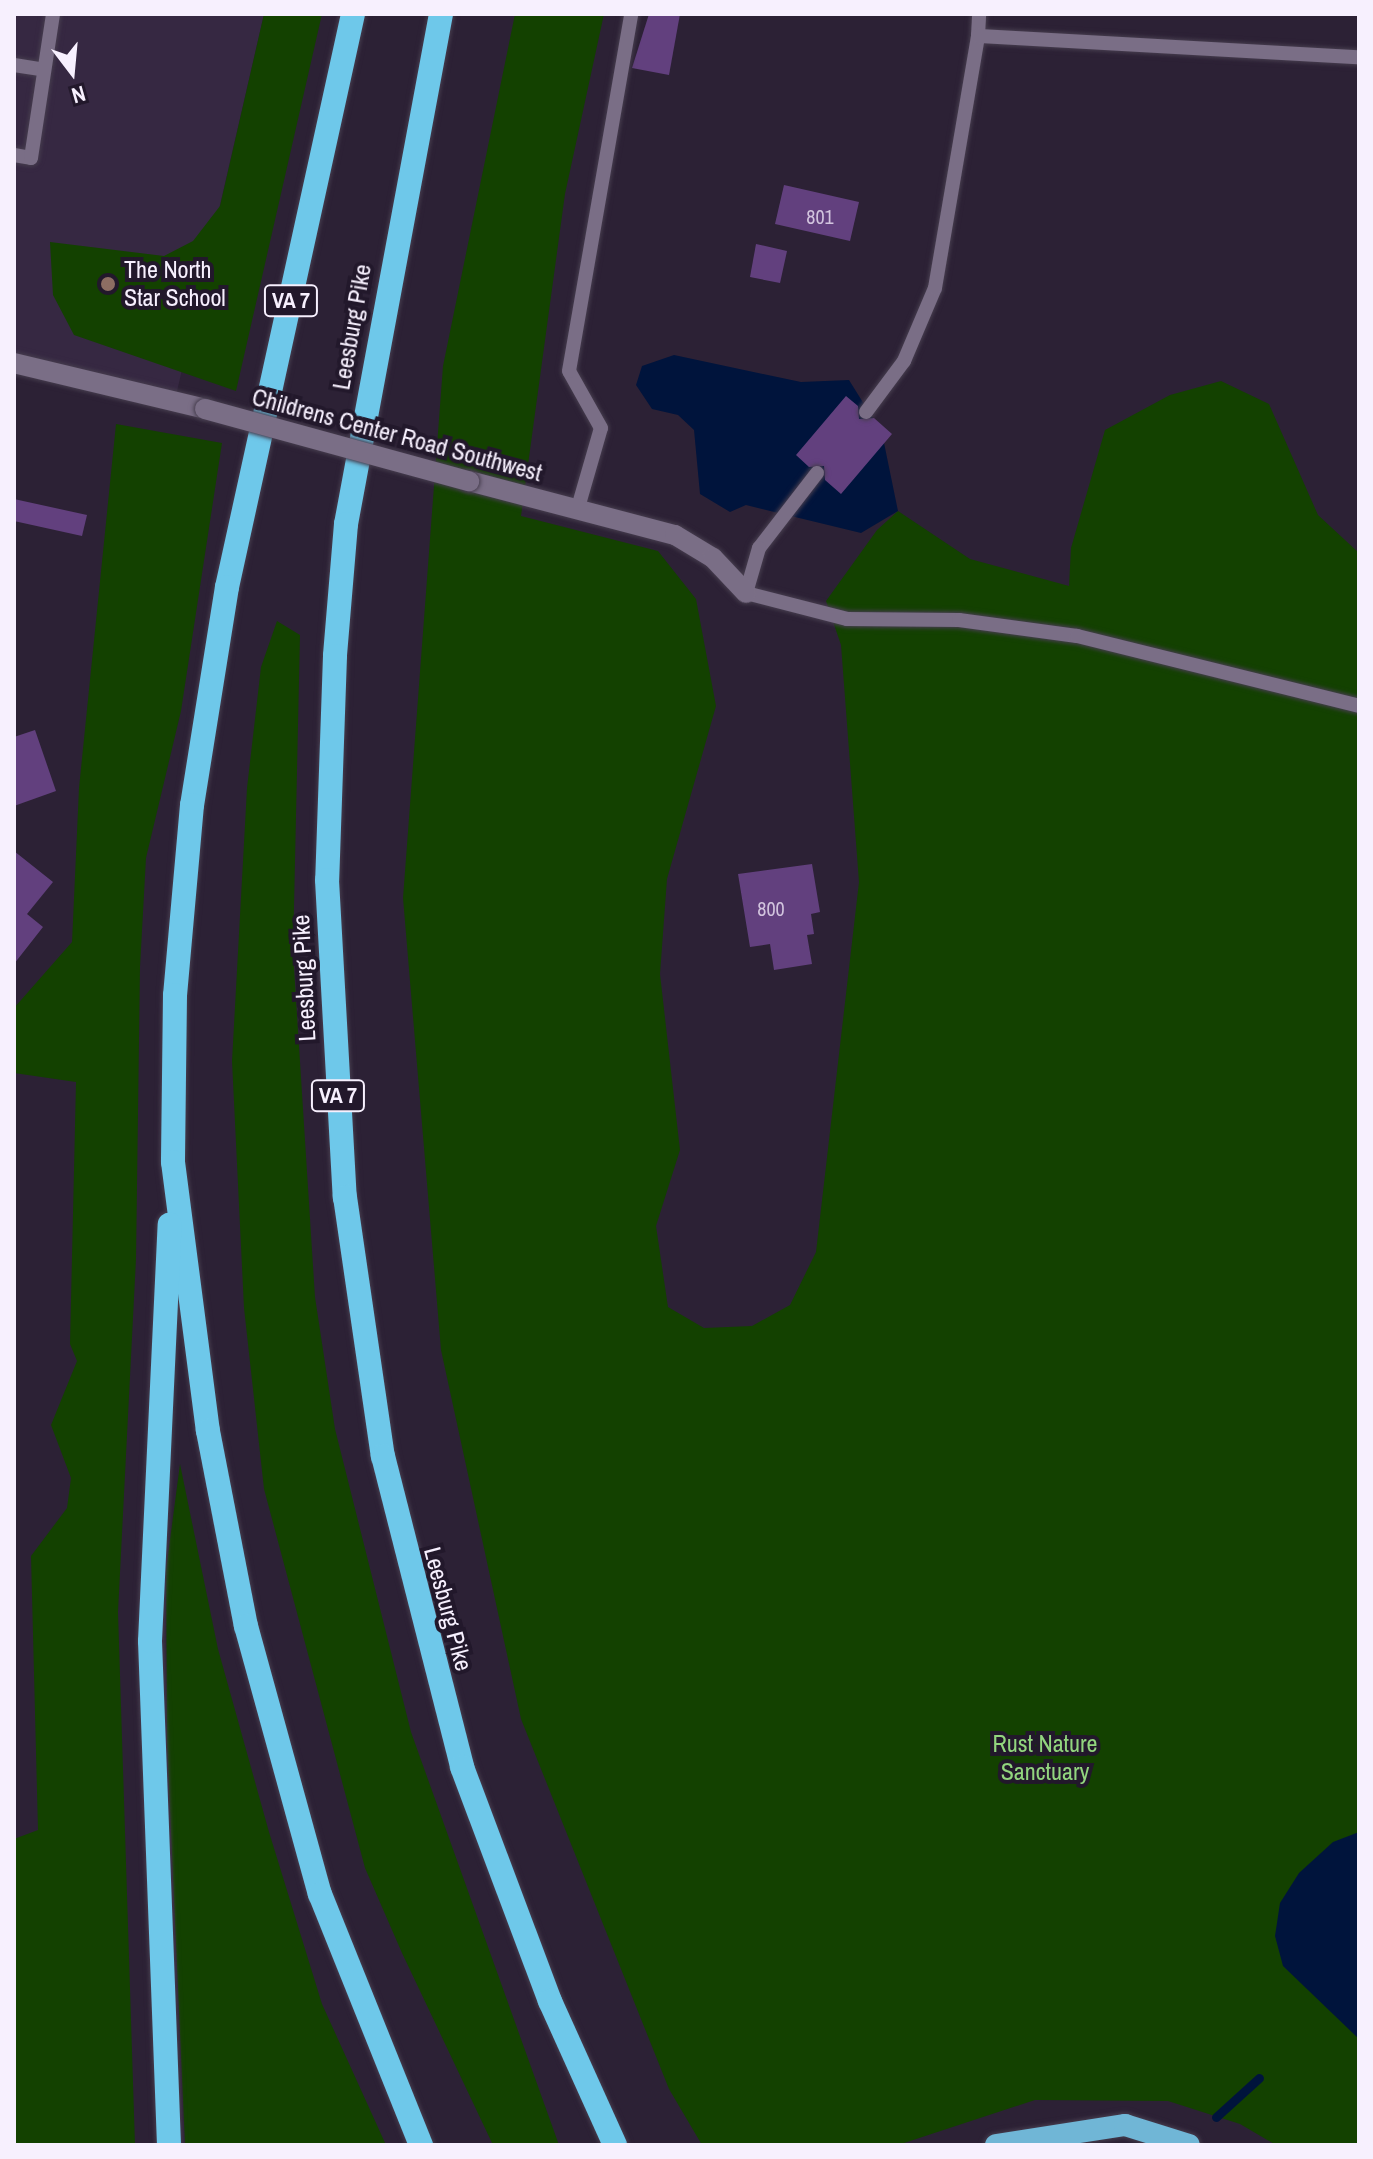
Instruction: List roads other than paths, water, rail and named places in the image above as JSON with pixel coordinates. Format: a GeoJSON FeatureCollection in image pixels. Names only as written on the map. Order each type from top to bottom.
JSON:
{"type":"FeatureCollection","features":[{"type":"Feature","properties":{"kind":"highway","name":"VA 7"},"geometry":{"type":"LineString","coordinates":[[353,14],[227,587],[197,773],[175,995],[173,1162],[208,1431],[246,1626],[320,1894],[421,2145]]}},
{"type":"Feature","properties":{"kind":"highway","name":"Leesburg Pike"},"geometry":{"type":"LineString","coordinates":[[441,14],[346,524],[336,640],[327,880],[345,1197],[383,1456],[458,1753],[508,1898],[615,2145]]}},
{"type":"Feature","properties":{"kind":"highway"},"geometry":{"type":"LineString","coordinates":[[169,2145],[150,1641],[173,1162]]}},
{"type":"Feature","properties":{"kind":"highway"},"geometry":{"type":"LineString","coordinates":[[996,2145],[1125,2125],[1189,2145]]}},
{"type":"Feature","properties":{"kind":"street","name":"Childrens Center Road Southwest"},"geometry":{"type":"LineString","coordinates":[[14,363],[205,409],[675,535],[713,558],[746,593]]}},
{"type":"Feature","properties":{"kind":"lane"},"geometry":{"type":"LineString","coordinates":[[14,155],[31,158],[53,14]]}},
{"type":"Feature","properties":{"kind":"lane"},"geometry":{"type":"LineString","coordinates":[[577,511],[601,428],[569,371],[631,14]]}},
{"type":"Feature","properties":{"kind":"lane"},"geometry":{"type":"LineString","coordinates":[[869,408],[904,361],[935,288],[978,36],[979,14]]}},
{"type":"Feature","properties":{"kind":"lane"},"geometry":{"type":"LineString","coordinates":[[978,36],[1359,57]]}},
{"type":"Feature","properties":{"kind":"lane"},"geometry":{"type":"LineString","coordinates":[[14,65],[44,70]]}},
{"type":"Feature","properties":{"kind":"lane"},"geometry":{"type":"LineString","coordinates":[[817,473],[779,517],[759,548],[746,593],[847,619],[959,620],[1077,636],[1359,706]]}},
{"type":"Feature","properties":{"kind":"water"},"geometry":{"type":"Polygon","coordinates":[[[674,355],[801,382],[849,380],[882,433],[898,511],[861,533],[746,505],[730,512],[700,494],[694,430],[678,415],[652,409],[636,385],[642,366],[674,355]]]}},
{"type":"Feature","properties":{"kind":"water"},"geometry":{"type":"Polygon","coordinates":[[[1359,1832],[1359,2039],[1283,1966],[1275,1936],[1280,1903],[1299,1873],[1333,1842],[1359,1832]]]}},
{"type":"Feature","properties":{"kind":"waterway"},"geometry":{"type":"LineString","coordinates":[[1216,2117],[1259,2078]]}},
{"type":"Feature","properties":{"kind":"place","name":"The North Star School"},"geometry":{"type":"Point","coordinates":[108,284]}},
{"type":"Feature","properties":{"kind":"park label","name":"Rust Nature Sanctuary"},"geometry":{"type":"Point","coordinates":[1045,1758]}}]}
